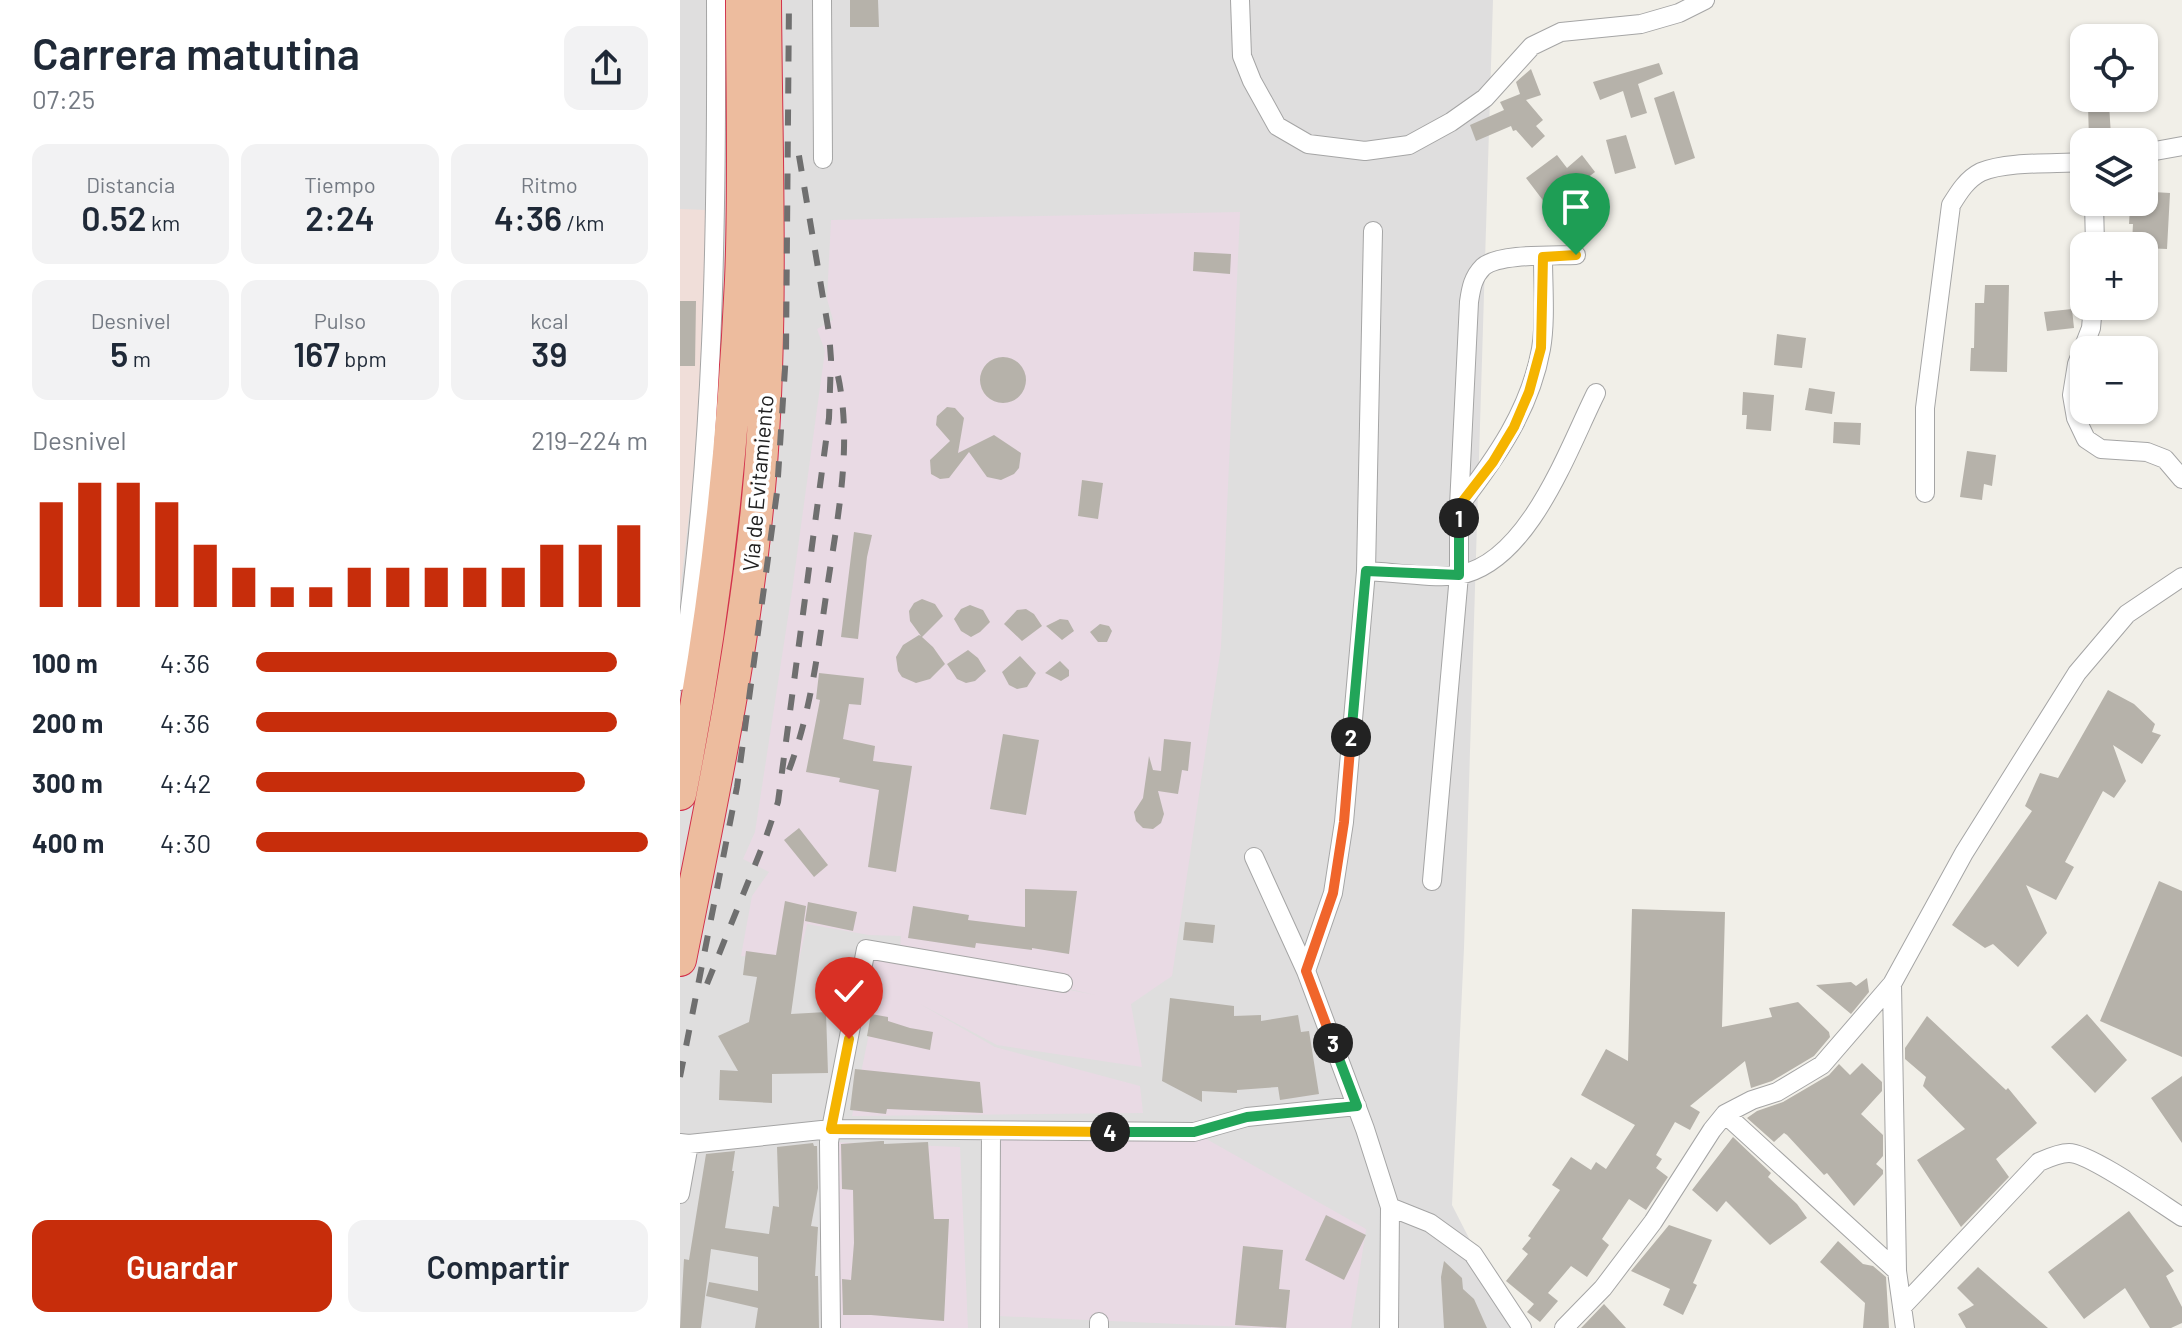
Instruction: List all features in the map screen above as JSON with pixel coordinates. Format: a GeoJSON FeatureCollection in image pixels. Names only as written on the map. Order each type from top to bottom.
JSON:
{"type":"FeatureCollection","features":[{"type":"Feature","properties":{"kind":"highway","name":"Vía de Evitamiento"},"geometry":{"type":"LineString","coordinates":[[680,794],[700,692],[723,524],[727,278],[742,0]]}},
{"type":"Feature","properties":{"kind":"highway","name":"Vía de Evitamiento"},"geometry":{"type":"LineString","coordinates":[[680,960],[729,718],[749,583],[760,477],[768,342],[765,0]]}},
{"type":"Feature","properties":{"kind":"street"},"geometry":{"type":"LineString","coordinates":[[680,681],[727,278],[716,206],[716,0]]}},
{"type":"Feature","properties":{"kind":"street"},"geometry":{"type":"LineString","coordinates":[[822,0],[823,159]]}},
{"type":"Feature","properties":{"kind":"street"},"geometry":{"type":"LineString","coordinates":[[1240,0],[1242,56],[1277,126],[1308,144],[1365,151],[1409,145],[1451,122],[1485,98],[1532,46],[1561,32],[1641,24],[1679,13],[1705,0]]}},
{"type":"Feature","properties":{"kind":"street"},"geometry":{"type":"LineString","coordinates":[[2158,150],[2182,146]]}},
{"type":"Feature","properties":{"kind":"street"},"geometry":{"type":"LineString","coordinates":[[1925,493],[1925,408],[1951,205],[1962,186],[1981,172],[2070,163]]}},
{"type":"Feature","properties":{"kind":"street"},"geometry":{"type":"LineString","coordinates":[[1306,971],[1333,893],[1344,822],[1366,571],[1373,231]]}},
{"type":"Feature","properties":{"kind":"street"},"geometry":{"type":"LineString","coordinates":[[1432,881],[1459,575],[1459,506],[1472,281],[1485,265],[1503,259],[1576,255]]}},
{"type":"Feature","properties":{"kind":"street"},"geometry":{"type":"LineString","coordinates":[[1459,506],[1507,439],[1529,392],[1541,348],[1543,257]]}},
{"type":"Feature","properties":{"kind":"street"},"geometry":{"type":"LineString","coordinates":[[2092,320],[2077,364],[2072,395],[2076,418],[2086,439],[2101,449],[2147,452],[2165,459],[2182,479]]}},
{"type":"Feature","properties":{"kind":"street"},"geometry":{"type":"LineString","coordinates":[[1366,571],[1459,575],[1486,564],[1515,543],[1556,474],[1596,393]]}},
{"type":"Feature","properties":{"kind":"street"},"geometry":{"type":"LineString","coordinates":[[1564,1328],[1603,1288],[1653,1222],[1725,1114],[1777,1092],[1822,1065],[1892,984],[1972,839],[2077,673],[2127,614],[2182,577]]}},
{"type":"Feature","properties":{"kind":"street"},"geometry":{"type":"LineString","coordinates":[[1254,857],[1306,971],[1357,1106],[1390,1207],[1389,1328]]}},
{"type":"Feature","properties":{"kind":"street"},"geometry":{"type":"LineString","coordinates":[[831,1328],[831,1129],[866,949],[1063,983]]}},
{"type":"Feature","properties":{"kind":"street"},"geometry":{"type":"LineString","coordinates":[[1892,984],[1897,1271],[1905,1328]]}},
{"type":"Feature","properties":{"kind":"street"},"geometry":{"type":"LineString","coordinates":[[680,1194],[685,1144],[831,1129],[1194,1132],[1247,1117],[1357,1106]]}},
{"type":"Feature","properties":{"kind":"street"},"geometry":{"type":"LineString","coordinates":[[1725,1114],[1897,1271]]}},
{"type":"Feature","properties":{"kind":"street"},"geometry":{"type":"LineString","coordinates":[[990,1328],[991,1131]]}},
{"type":"Feature","properties":{"kind":"street"},"geometry":{"type":"LineString","coordinates":[[1902,1307],[2039,1162],[2053,1156],[2070,1152],[2092,1161],[2182,1217]]}},
{"type":"Feature","properties":{"kind":"street"},"geometry":{"type":"LineString","coordinates":[[1390,1207],[1430,1223],[1473,1254],[1522,1328]]}},
{"type":"Feature","properties":{"kind":"shaded area"},"geometry":{"type":"Polygon","coordinates":[[[680,0],[1493,0],[1464,948],[1452,1205],[1515,1328],[680,1328],[680,0]]]}},
{"type":"Feature","properties":{"kind":"shaded area"},"geometry":{"type":"Polygon","coordinates":[[[680,209],[707,210],[697,447],[680,593],[680,209]]]}},
{"type":"Feature","properties":{"kind":"shaded area"},"geometry":{"type":"Polygon","coordinates":[[[1240,212],[1221,647],[1172,976],[1131,1004],[1142,1067],[997,1045],[920,1004],[995,1047],[1140,1086],[1143,1113],[852,1116],[880,981],[866,949],[1095,995],[900,949],[901,936],[869,935],[807,924],[799,960],[741,956],[752,896],[769,872],[743,859],[755,832],[792,591],[825,351],[817,329],[833,320],[827,299],[831,220],[1240,212]]]}},
{"type":"Feature","properties":{"kind":"shaded area"},"geometry":{"type":"Polygon","coordinates":[[[1194,1132],[1366,1229],[1351,1328],[1267,1328],[998,1316],[996,1137],[1194,1132]]]}},
{"type":"Feature","properties":{"kind":"shaded area"},"geometry":{"type":"Polygon","coordinates":[[[829,1142],[960,1147],[968,1328],[833,1328],[829,1142]]]}},
{"type":"Feature","properties":{"kind":"building"},"geometry":{"type":"Polygon","coordinates":[[[850,0],[878,0],[879,27],[850,27],[850,0]]]}},
{"type":"Feature","properties":{"kind":"building"},"geometry":{"type":"Polygon","coordinates":[[[1659,63],[1663,74],[1638,84],[1647,113],[1631,118],[1623,91],[1600,100],[1593,82],[1659,63]]]}},
{"type":"Feature","properties":{"kind":"building"},"geometry":{"type":"Polygon","coordinates":[[[1531,69],[1541,95],[1526,100],[1543,120],[1536,126],[1545,136],[1532,148],[1511,126],[1476,141],[1470,125],[1504,110],[1500,102],[1520,94],[1516,82],[1531,69]]]}},
{"type":"Feature","properties":{"kind":"building"},"geometry":{"type":"Polygon","coordinates":[[[1674,91],[1695,158],[1675,165],[1654,98],[1674,91]]]}},
{"type":"Feature","properties":{"kind":"building"},"geometry":{"type":"Polygon","coordinates":[[[2088,112],[2110,112],[2110,128],[2089,128],[2088,112]]]}},
{"type":"Feature","properties":{"kind":"building"},"geometry":{"type":"Polygon","coordinates":[[[1626,135],[1636,168],[1615,174],[1606,140],[1626,135]]]}},
{"type":"Feature","properties":{"kind":"building"},"geometry":{"type":"Polygon","coordinates":[[[1557,155],[1567,168],[1582,155],[1595,172],[1570,191],[1566,187],[1545,203],[1526,178],[1557,155]]]}},
{"type":"Feature","properties":{"kind":"building"},"geometry":{"type":"Polygon","coordinates":[[[2158,192],[2170,193],[2167,249],[2158,249],[2158,232],[2133,232],[2133,224],[2129,224],[2129,216],[2158,216],[2158,192]]]}},
{"type":"Feature","properties":{"kind":"building"},"geometry":{"type":"Polygon","coordinates":[[[1194,252],[1231,254],[1230,274],[1193,271],[1194,252]]]}},
{"type":"Feature","properties":{"kind":"building"},"geometry":{"type":"Polygon","coordinates":[[[1985,285],[2009,285],[2007,372],[1970,371],[1975,303],[1984,303],[1985,285]]]}},
{"type":"Feature","properties":{"kind":"building"},"geometry":{"type":"Polygon","coordinates":[[[680,301],[696,301],[695,366],[680,366],[680,301]]]}},
{"type":"Feature","properties":{"kind":"building"},"geometry":{"type":"Polygon","coordinates":[[[2070,309],[2074,328],[2047,331],[2044,312],[2070,309]]]}},
{"type":"Feature","properties":{"kind":"building"},"geometry":{"type":"Polygon","coordinates":[[[1777,334],[1806,338],[1802,368],[1774,365],[1777,334]]]}},
{"type":"Feature","properties":{"kind":"building"},"geometry":{"type":"Polygon","coordinates":[[[1003,357],[1019,364],[1026,380],[1019,396],[1003,403],[987,396],[980,380],[987,364],[1003,357]]]}},
{"type":"Feature","properties":{"kind":"building"},"geometry":{"type":"Polygon","coordinates":[[[1809,388],[1835,392],[1832,414],[1805,410],[1809,388]]]}},
{"type":"Feature","properties":{"kind":"building"},"geometry":{"type":"Polygon","coordinates":[[[1743,392],[1774,395],[1771,431],[1746,429],[1747,415],[1742,415],[1743,392]]]}},
{"type":"Feature","properties":{"kind":"building"},"geometry":{"type":"Polygon","coordinates":[[[947,407],[955,408],[964,418],[958,453],[994,435],[1021,453],[1019,468],[1014,474],[1001,480],[987,477],[969,452],[949,478],[940,479],[931,474],[930,460],[950,441],[936,425],[937,416],[947,407]]]}},
{"type":"Feature","properties":{"kind":"building"},"geometry":{"type":"Polygon","coordinates":[[[1834,422],[1861,423],[1860,445],[1833,443],[1834,422]]]}},
{"type":"Feature","properties":{"kind":"building"},"geometry":{"type":"Polygon","coordinates":[[[1967,451],[1996,455],[1992,486],[1984,484],[1982,500],[1960,497],[1967,451]]]}},
{"type":"Feature","properties":{"kind":"building"},"geometry":{"type":"Polygon","coordinates":[[[1082,480],[1103,483],[1098,519],[1078,516],[1082,480]]]}},
{"type":"Feature","properties":{"kind":"building"},"geometry":{"type":"Polygon","coordinates":[[[854,532],[872,535],[858,639],[841,637],[854,532]]]}},
{"type":"Feature","properties":{"kind":"building"},"geometry":{"type":"Polygon","coordinates":[[[922,599],[935,604],[943,616],[922,637],[945,664],[930,679],[916,683],[902,677],[896,657],[903,645],[921,636],[910,621],[909,611],[914,603],[922,599]]]}},
{"type":"Feature","properties":{"kind":"building"},"geometry":{"type":"Polygon","coordinates":[[[970,605],[983,610],[990,622],[971,637],[961,631],[954,619],[961,609],[970,605]]]}},
{"type":"Feature","properties":{"kind":"building"},"geometry":{"type":"Polygon","coordinates":[[[1026,609],[1042,626],[1022,641],[1004,624],[1017,610],[1026,609]]]}},
{"type":"Feature","properties":{"kind":"building"},"geometry":{"type":"Polygon","coordinates":[[[1060,619],[1068,620],[1074,631],[1062,640],[1046,626],[1060,619]]]}},
{"type":"Feature","properties":{"kind":"building"},"geometry":{"type":"Polygon","coordinates":[[[1100,624],[1109,626],[1112,631],[1107,642],[1098,642],[1090,632],[1100,624]]]}},
{"type":"Feature","properties":{"kind":"building"},"geometry":{"type":"Polygon","coordinates":[[[968,650],[986,671],[975,681],[966,683],[957,679],[947,664],[968,650]]]}},
{"type":"Feature","properties":{"kind":"building"},"geometry":{"type":"Polygon","coordinates":[[[1020,656],[1036,673],[1027,687],[1017,689],[1009,685],[1002,672],[1020,656]]]}},
{"type":"Feature","properties":{"kind":"building"},"geometry":{"type":"Polygon","coordinates":[[[1060,661],[1069,670],[1069,676],[1061,681],[1045,673],[1060,661]]]}},
{"type":"Feature","properties":{"kind":"building"},"geometry":{"type":"Polygon","coordinates":[[[819,673],[864,678],[861,705],[849,704],[843,739],[875,746],[873,761],[912,766],[896,872],[868,867],[879,790],[806,772],[820,700],[816,699],[819,673]]]}},
{"type":"Feature","properties":{"kind":"building"},"geometry":{"type":"Polygon","coordinates":[[[2108,690],[2134,704],[2155,724],[2152,732],[2161,735],[2142,764],[2113,745],[2126,781],[2114,798],[2103,791],[2065,862],[2074,867],[2056,900],[2026,885],[2047,933],[2018,967],[1993,944],[1985,948],[1952,925],[2032,811],[2025,806],[2040,773],[2058,778],[2108,690]]]}},
{"type":"Feature","properties":{"kind":"building"},"geometry":{"type":"Polygon","coordinates":[[[1003,734],[1039,740],[1026,815],[990,809],[1003,734]]]}},
{"type":"Feature","properties":{"kind":"building"},"geometry":{"type":"Polygon","coordinates":[[[1164,739],[1191,742],[1188,771],[1182,770],[1178,794],[1158,791],[1164,814],[1161,823],[1153,829],[1143,828],[1136,821],[1134,812],[1143,798],[1149,756],[1153,770],[1161,771],[1164,739]]]}},
{"type":"Feature","properties":{"kind":"building"},"geometry":{"type":"Polygon","coordinates":[[[799,828],[828,865],[814,877],[784,840],[799,828]]]}},
{"type":"Feature","properties":{"kind":"building"},"geometry":{"type":"Polygon","coordinates":[[[2159,881],[2182,891],[2182,1057],[2100,1021],[2159,881]]]}},
{"type":"Feature","properties":{"kind":"building"},"geometry":{"type":"Polygon","coordinates":[[[1025,889],[1077,891],[1069,954],[976,943],[975,948],[908,938],[913,906],[969,915],[968,920],[1025,927],[1025,889]]]}},
{"type":"Feature","properties":{"kind":"building"},"geometry":{"type":"Polygon","coordinates":[[[785,901],[806,906],[791,1014],[826,1012],[828,1073],[772,1074],[772,1103],[719,1100],[720,1070],[738,1071],[718,1036],[749,1022],[757,977],[743,975],[746,951],[776,955],[785,901]]]}},
{"type":"Feature","properties":{"kind":"building"},"geometry":{"type":"Polygon","coordinates":[[[808,902],[857,912],[853,931],[805,921],[808,902]]]}},
{"type":"Feature","properties":{"kind":"building"},"geometry":{"type":"Polygon","coordinates":[[[1632,909],[1725,912],[1722,1027],[1772,1017],[1769,1008],[1798,1002],[1829,1032],[1830,1037],[1814,1056],[1772,1081],[1751,1088],[1745,1061],[1690,1106],[1700,1112],[1690,1130],[1675,1122],[1656,1155],[1662,1159],[1656,1168],[1668,1177],[1646,1210],[1629,1199],[1602,1239],[1609,1245],[1587,1277],[1571,1266],[1548,1293],[1558,1301],[1540,1322],[1527,1312],[1534,1304],[1506,1281],[1528,1254],[1522,1249],[1531,1238],[1528,1236],[1560,1190],[1552,1185],[1571,1157],[1591,1170],[1596,1162],[1606,1169],[1635,1125],[1581,1095],[1606,1049],[1628,1061],[1632,909]]]}},
{"type":"Feature","properties":{"kind":"building"},"geometry":{"type":"Polygon","coordinates":[[[1185,922],[1215,925],[1213,943],[1183,940],[1185,922]]]}},
{"type":"Feature","properties":{"kind":"building"},"geometry":{"type":"Polygon","coordinates":[[[1867,978],[1869,992],[1851,1014],[1816,985],[1851,982],[1856,986],[1867,978]]]}},
{"type":"Feature","properties":{"kind":"building"},"geometry":{"type":"Polygon","coordinates":[[[1170,998],[1234,1006],[1234,1016],[1261,1015],[1261,1021],[1298,1015],[1301,1032],[1309,1031],[1319,1094],[1280,1100],[1278,1087],[1237,1090],[1237,1093],[1202,1091],[1202,1102],[1162,1081],[1170,998]]]}},
{"type":"Feature","properties":{"kind":"building"},"geometry":{"type":"Polygon","coordinates":[[[871,1014],[888,1017],[888,1021],[910,1028],[933,1032],[930,1050],[867,1036],[871,1014]]]}},
{"type":"Feature","properties":{"kind":"building"},"geometry":{"type":"Polygon","coordinates":[[[2087,1014],[2127,1060],[2095,1093],[2051,1047],[2087,1014]]]}},
{"type":"Feature","properties":{"kind":"building"},"geometry":{"type":"Polygon","coordinates":[[[1927,1016],[2006,1090],[2008,1088],[2037,1123],[1996,1159],[2009,1177],[1961,1227],[1917,1160],[1965,1129],[1923,1086],[1926,1077],[1905,1059],[1905,1048],[1927,1016]]]}},
{"type":"Feature","properties":{"kind":"building"},"geometry":{"type":"Polygon","coordinates":[[[1862,1063],[1882,1082],[1882,1091],[1861,1114],[1883,1135],[1883,1156],[1876,1164],[1883,1174],[1854,1206],[1827,1173],[1824,1175],[1787,1135],[1784,1133],[1774,1142],[1747,1118],[1783,1102],[1829,1075],[1839,1064],[1850,1075],[1862,1063]]]}},
{"type":"Feature","properties":{"kind":"building"},"geometry":{"type":"Polygon","coordinates":[[[855,1069],[980,1082],[983,1113],[887,1109],[886,1114],[850,1110],[855,1069]]]}},
{"type":"Feature","properties":{"kind":"building"},"geometry":{"type":"Polygon","coordinates":[[[2182,1076],[2182,1143],[2151,1098],[2182,1076]]]}},
{"type":"Feature","properties":{"kind":"building"},"geometry":{"type":"Polygon","coordinates":[[[1733,1137],[1771,1173],[1768,1177],[1797,1204],[1807,1218],[1770,1245],[1726,1201],[1717,1212],[1692,1190],[1733,1137]]]}},
{"type":"Feature","properties":{"kind":"building"},"geometry":{"type":"Polygon","coordinates":[[[884,1141],[884,1144],[928,1142],[934,1219],[949,1219],[944,1321],[843,1315],[842,1279],[851,1280],[854,1243],[853,1190],[842,1189],[841,1144],[884,1141]]]}},
{"type":"Feature","properties":{"kind":"building"},"geometry":{"type":"Polygon","coordinates":[[[813,1143],[817,1146],[818,1188],[811,1226],[818,1227],[815,1276],[818,1276],[819,1328],[755,1328],[758,1308],[706,1296],[709,1282],[758,1291],[758,1257],[711,1249],[701,1328],[680,1328],[684,1259],[689,1260],[706,1154],[735,1151],[725,1228],[769,1234],[773,1206],[779,1207],[777,1147],[813,1143]]]}},
{"type":"Feature","properties":{"kind":"building"},"geometry":{"type":"Polygon","coordinates":[[[2129,1211],[2174,1271],[2166,1276],[2182,1307],[2182,1323],[2171,1328],[2150,1328],[2125,1288],[2084,1319],[2048,1272],[2129,1211]]]}},
{"type":"Feature","properties":{"kind":"building"},"geometry":{"type":"Polygon","coordinates":[[[1326,1215],[1366,1235],[1344,1280],[1305,1260],[1326,1215]]]}},
{"type":"Feature","properties":{"kind":"building"},"geometry":{"type":"Polygon","coordinates":[[[1669,1225],[1712,1240],[1683,1315],[1663,1305],[1670,1289],[1631,1271],[1669,1225]]]}},
{"type":"Feature","properties":{"kind":"building"},"geometry":{"type":"Polygon","coordinates":[[[1838,1241],[1863,1264],[1873,1266],[1886,1277],[1889,1328],[1863,1328],[1865,1303],[1820,1262],[1838,1241]]]}},
{"type":"Feature","properties":{"kind":"building"},"geometry":{"type":"Polygon","coordinates":[[[1243,1246],[1283,1250],[1279,1289],[1290,1290],[1286,1328],[1235,1325],[1243,1246]]]}},
{"type":"Feature","properties":{"kind":"building"},"geometry":{"type":"Polygon","coordinates":[[[1444,1261],[1462,1278],[1463,1289],[1474,1299],[1487,1328],[1444,1328],[1441,1277],[1444,1261]]]}},
{"type":"Feature","properties":{"kind":"building"},"geometry":{"type":"Polygon","coordinates":[[[1978,1267],[2048,1328],[1966,1328],[1958,1314],[1974,1305],[1957,1288],[1978,1267]]]}},
{"type":"Feature","properties":{"kind":"building"},"geometry":{"type":"Polygon","coordinates":[[[1604,1304],[1626,1328],[1581,1328],[1584,1325],[1604,1304]]]}},
{"type":"Feature","properties":{"kind":"railway"},"geometry":{"type":"LineString","coordinates":[[680,1077],[737,787],[777,492],[786,353],[789,0]]}},
{"type":"Feature","properties":{"kind":"railway"},"geometry":{"type":"LineString","coordinates":[[707,984],[778,802],[829,418],[829,333],[797,144]]}},
{"type":"Feature","properties":{"kind":"railway"},"geometry":{"type":"LineString","coordinates":[[789,770],[813,681],[839,510],[844,429],[838,376]]}},
{"type":"Feature","properties":{"kind":"route"},"geometry":{"type":"LineString","coordinates":[[849,1039],[831,1129],[1194,1132],[1247,1117],[1357,1106],[1306,971],[1333,893],[1344,822],[1366,571],[1459,575],[1459,506],[1493,462],[1514,427],[1529,392],[1541,348],[1543,257],[1576,255]]}}]}
